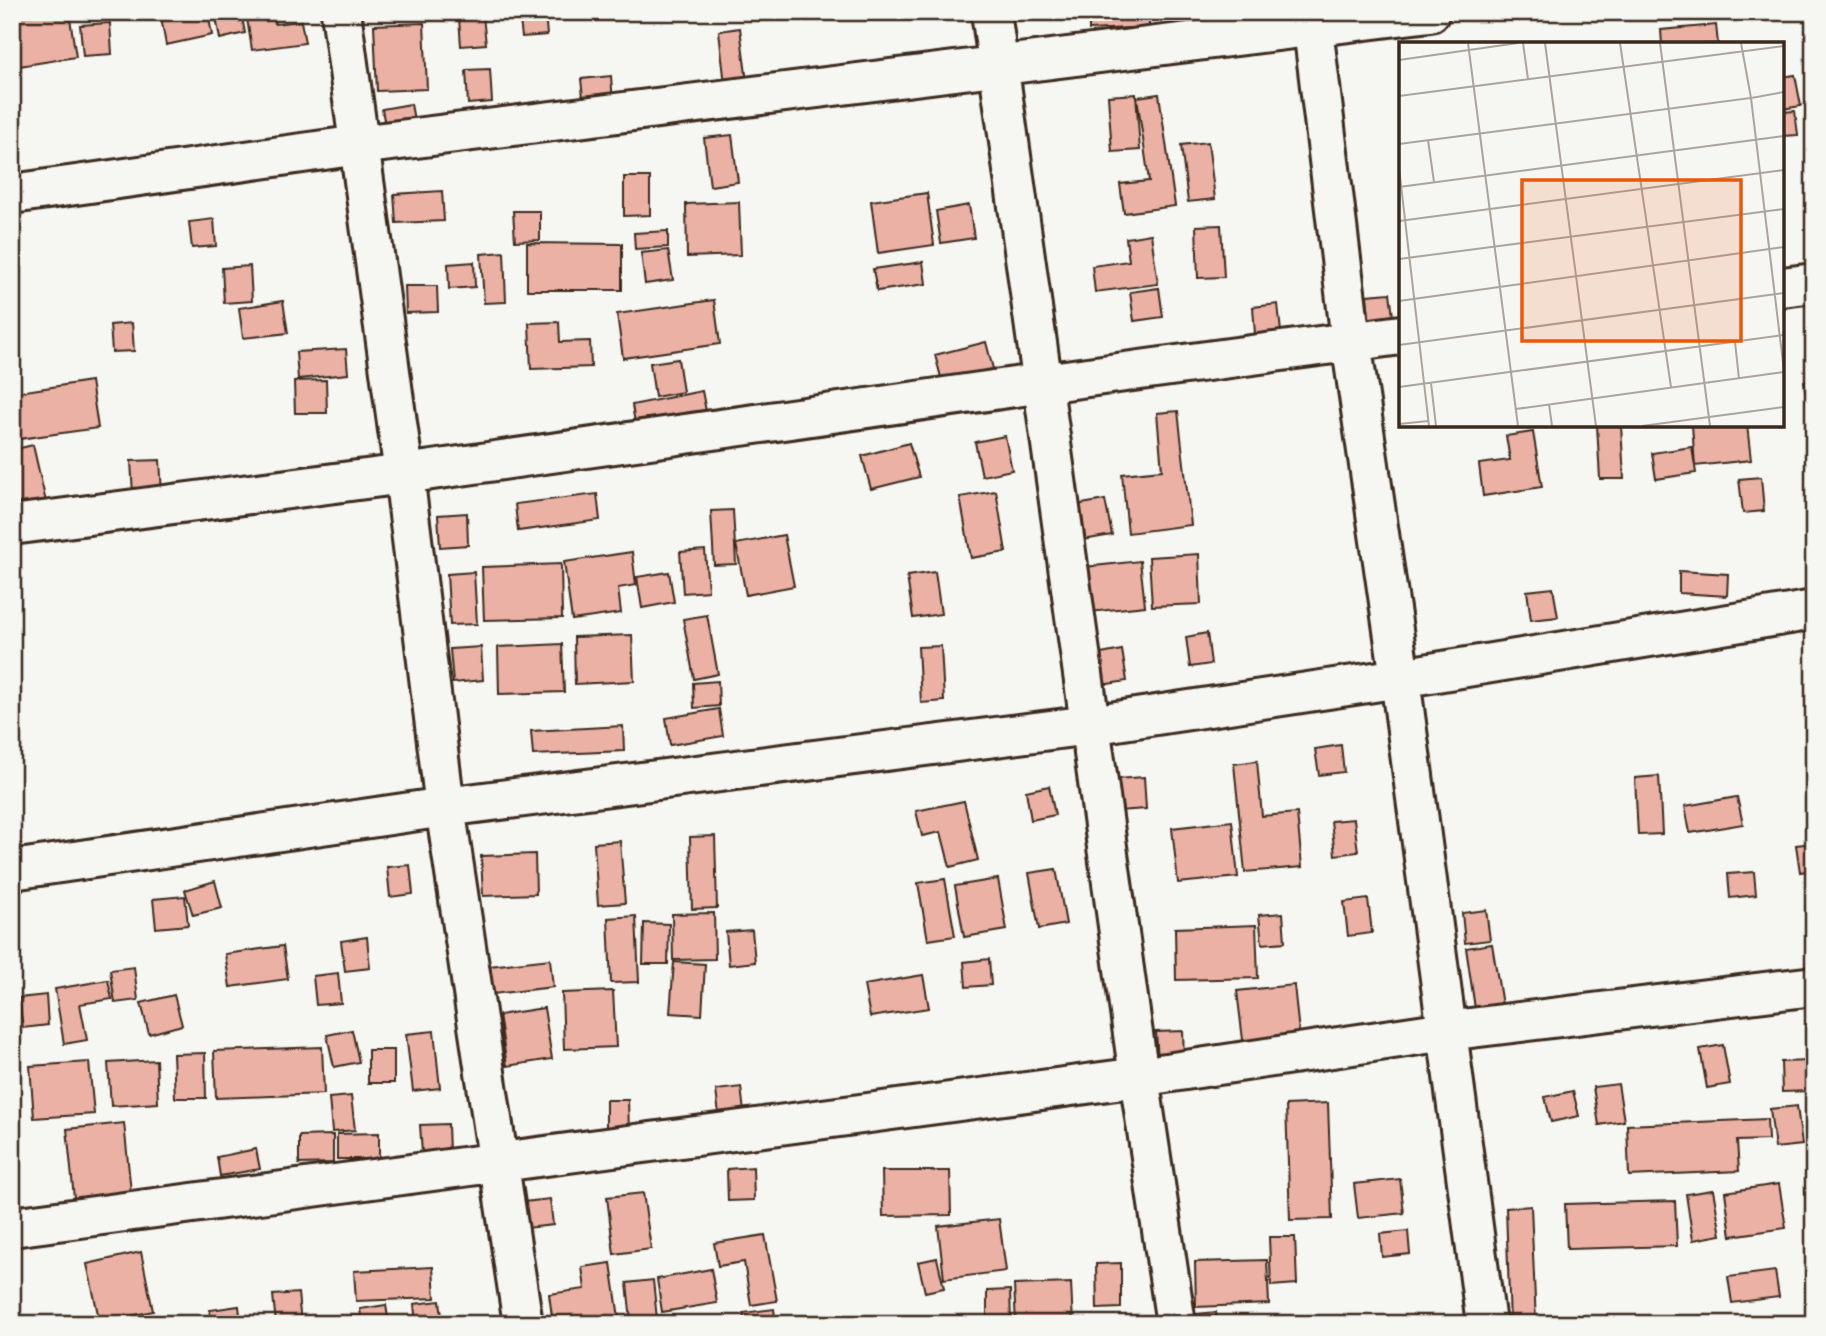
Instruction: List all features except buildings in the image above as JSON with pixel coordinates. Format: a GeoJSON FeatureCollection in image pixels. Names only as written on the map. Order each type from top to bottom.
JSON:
{"type":"FeatureCollection","features":[{"type":"Feature","properties":{"kind":"street"},"geometry":{"type":"LineString","coordinates":[[341,12],[404,474],[445,807],[523,1324]]}},
{"type":"Feature","properties":{"kind":"street"},"geometry":{"type":"LineString","coordinates":[[990,12],[1139,1077],[1177,1324]]}},
{"type":"Feature","properties":{"kind":"street"},"geometry":{"type":"LineString","coordinates":[[12,194],[359,145],[998,65],[1312,20],[1430,12]]}},
{"type":"Feature","properties":{"kind":"street"},"geometry":{"type":"LineString","coordinates":[[1312,20],[1351,341],[1400,678],[1486,1324]]}},
{"type":"Feature","properties":{"kind":"street"},"geometry":{"type":"LineString","coordinates":[[1784,287],[1814,283]]}},
{"type":"Feature","properties":{"kind":"street"},"geometry":{"type":"LineString","coordinates":[[12,525],[404,474],[1399,335]]}},
{"type":"Feature","properties":{"kind":"street"},"geometry":{"type":"LineString","coordinates":[[12,870],[445,807],[1090,725],[1400,678],[1814,610]]}},
{"type":"Feature","properties":{"kind":"street"},"geometry":{"type":"LineString","coordinates":[[12,1227],[1139,1077],[1446,1031],[1814,986]]}}]}
